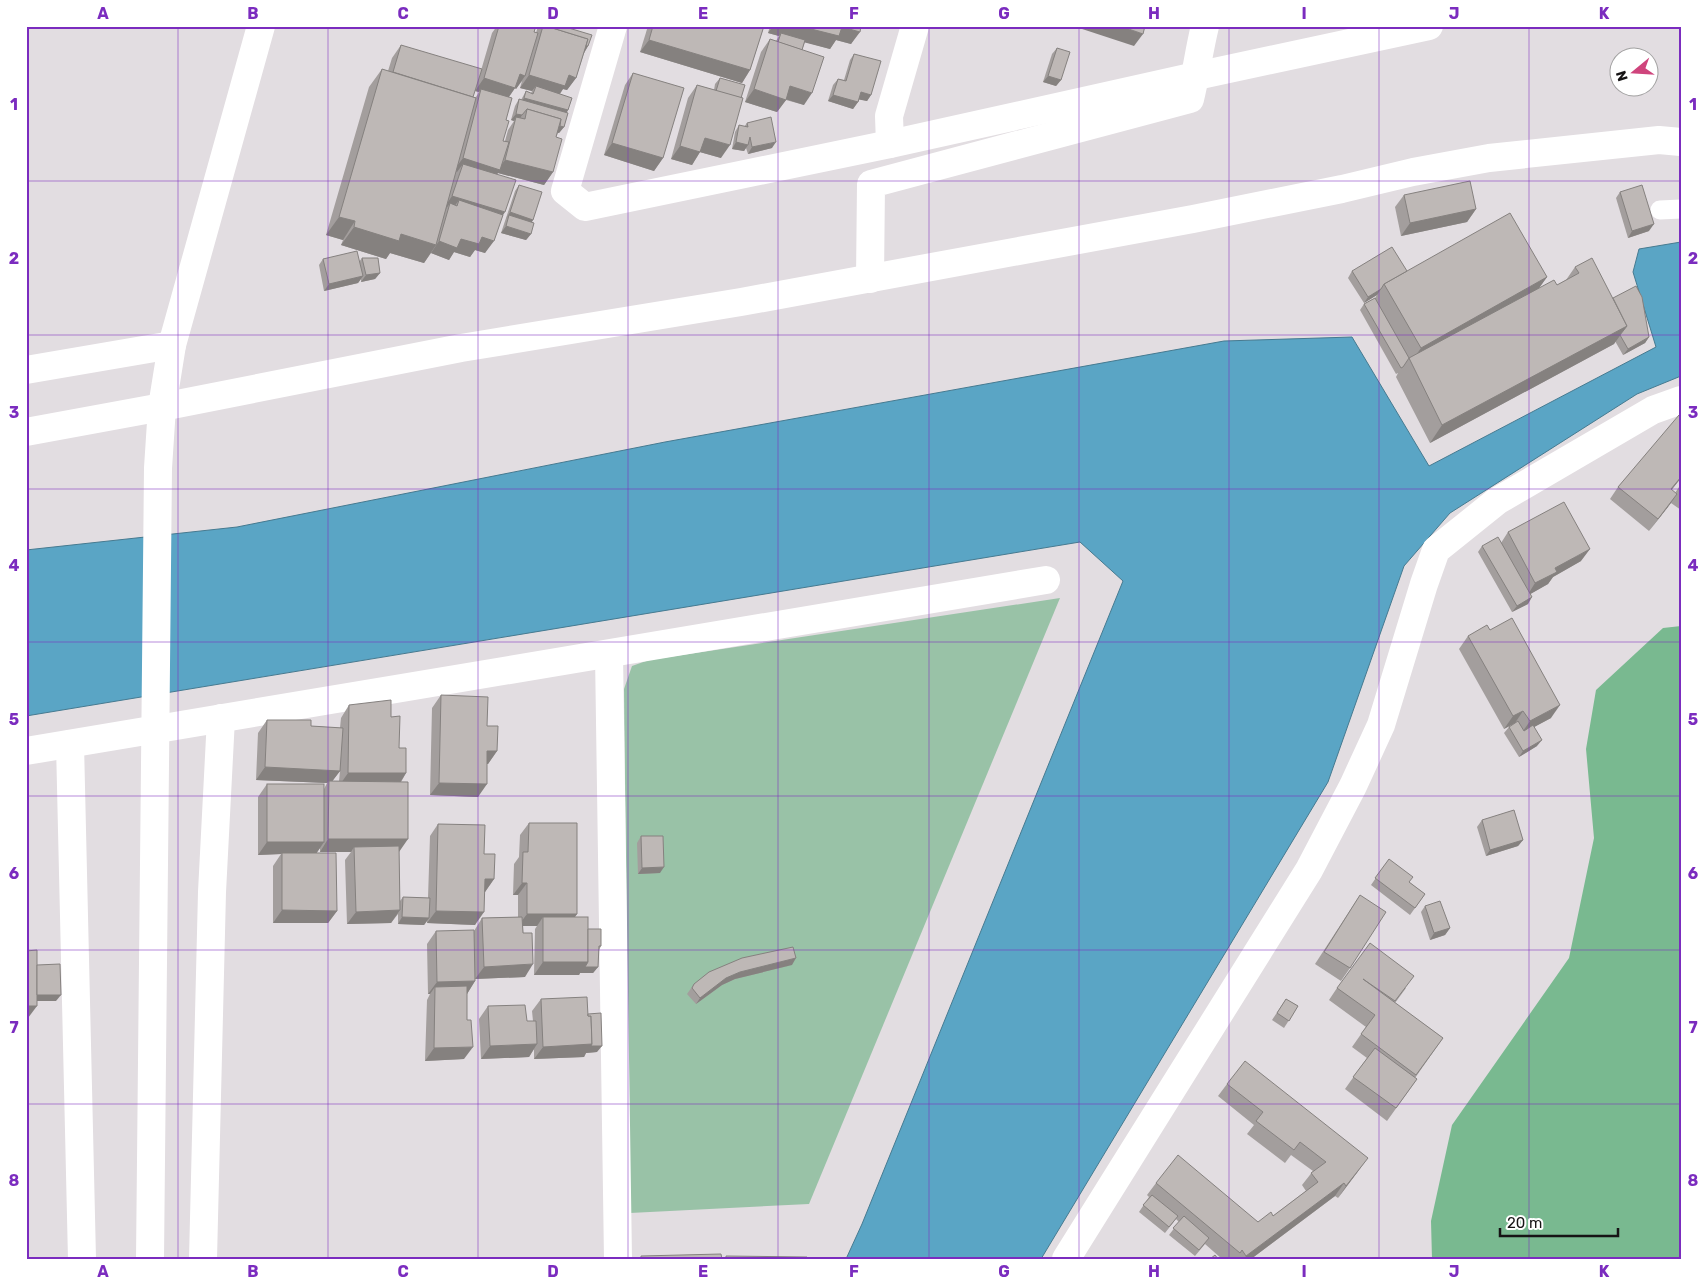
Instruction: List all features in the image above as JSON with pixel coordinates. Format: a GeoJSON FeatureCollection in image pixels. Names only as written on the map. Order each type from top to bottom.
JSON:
{"type":"FeatureCollection","features":[{"type":"Feature","properties":{"kind":"street"},"geometry":{"type":"LineString","coordinates":[[150,1259],[158,468],[162,407],[172,345],[262,26]]}},
{"type":"Feature","properties":{"kind":"street"},"geometry":{"type":"LineString","coordinates":[[613,26],[565,191],[585,207],[890,144],[1429,26]]}},
{"type":"Feature","properties":{"kind":"street"},"geometry":{"type":"LineString","coordinates":[[890,144],[889,116],[915,26]]}},
{"type":"Feature","properties":{"kind":"street"},"geometry":{"type":"LineString","coordinates":[[870,279],[871,184],[1190,99],[1196,76],[1200,44],[1206,26]]}},
{"type":"Feature","properties":{"kind":"street"},"geometry":{"type":"LineString","coordinates":[[26,432],[461,348],[741,302],[1192,219],[1342,189],[1413,172],[1489,158],[1659,140],[1681,142]]}},
{"type":"Feature","properties":{"kind":"street"},"geometry":{"type":"LineString","coordinates":[[26,370],[172,345]]}},
{"type":"Feature","properties":{"kind":"street"},"geometry":{"type":"LineString","coordinates":[[1066,1259],[1309,870],[1354,786],[1381,725],[1436,550],[1496,501],[1653,410],[1681,400]]}},
{"type":"Feature","properties":{"kind":"street"},"geometry":{"type":"LineString","coordinates":[[26,751],[1046,580]]}},
{"type":"Feature","properties":{"kind":"street"},"geometry":{"type":"LineString","coordinates":[[609,654],[618,1259]]}},
{"type":"Feature","properties":{"kind":"street"},"geometry":{"type":"LineString","coordinates":[[202,1259],[212,892],[221,718]]}},
{"type":"Feature","properties":{"kind":"street"},"geometry":{"type":"LineString","coordinates":[[70,744],[82,1259]]}},
{"type":"Feature","properties":{"kind":"lane"},"geometry":{"type":"LineString","coordinates":[[1660,210],[1681,209]]}},
{"type":"Feature","properties":{"kind":"green space"},"geometry":{"type":"Polygon","coordinates":[[[1060,598],[809,1204],[630,1213],[624,689],[632,666],[649,660],[1060,598]]]}},
{"type":"Feature","properties":{"kind":"green space"},"geometry":{"type":"Polygon","coordinates":[[[1681,626],[1681,1259],[1432,1259],[1431,1221],[1452,1125],[1569,958],[1594,838],[1586,749],[1596,690],[1663,628],[1681,626]]]}},
{"type":"Feature","properties":{"kind":"water"},"geometry":{"type":"Polygon","coordinates":[[[1681,242],[1681,376],[1637,394],[1450,513],[1404,566],[1328,782],[1041,1259],[846,1259],[862,1224],[1123,581],[1080,542],[26,716],[26,550],[237,527],[665,442],[1224,341],[1352,337],[1429,466],[1656,347],[1633,272],[1639,249],[1681,242]]]}},
{"type":"Feature","properties":{"kind":"building"},"geometry":{"type":"Polygon","coordinates":[[[499,26],[536,26],[534,32],[538,33],[525,76],[520,74],[515,88],[484,78],[499,26]]]}},
{"type":"Feature","properties":{"kind":"building"},"geometry":{"type":"Polygon","coordinates":[[[543,26],[588,39],[576,78],[569,75],[565,86],[529,75],[543,26]]]}},
{"type":"Feature","properties":{"kind":"building"},"geometry":{"type":"Polygon","coordinates":[[[546,26],[562,26],[592,35],[588,46],[586,46],[588,39],[546,26]]]}},
{"type":"Feature","properties":{"kind":"building"},"geometry":{"type":"Polygon","coordinates":[[[653,26],[764,26],[750,70],[649,40],[653,26]]]}},
{"type":"Feature","properties":{"kind":"building"},"geometry":{"type":"Polygon","coordinates":[[[799,26],[861,26],[860,32],[842,27],[839,36],[799,26]]]}},
{"type":"Feature","properties":{"kind":"building"},"geometry":{"type":"Polygon","coordinates":[[[1120,26],[1145,26],[1143,34],[1120,26]]]}},
{"type":"Feature","properties":{"kind":"building"},"geometry":{"type":"Polygon","coordinates":[[[781,33],[805,40],[802,50],[778,42],[781,33]]]}},
{"type":"Feature","properties":{"kind":"building"},"geometry":{"type":"Polygon","coordinates":[[[770,39],[824,57],[812,93],[790,86],[786,100],[754,89],[770,39]]]}},
{"type":"Feature","properties":{"kind":"building"},"geometry":{"type":"Polygon","coordinates":[[[401,45],[482,69],[473,97],[393,72],[401,45]]]}},
{"type":"Feature","properties":{"kind":"building"},"geometry":{"type":"Polygon","coordinates":[[[1057,48],[1070,52],[1061,80],[1048,76],[1057,48]]]}},
{"type":"Feature","properties":{"kind":"building"},"geometry":{"type":"Polygon","coordinates":[[[854,54],[881,61],[871,95],[861,92],[858,102],[833,95],[838,79],[846,81],[854,54]]]}},
{"type":"Feature","properties":{"kind":"building"},"geometry":{"type":"Polygon","coordinates":[[[382,69],[476,98],[436,245],[401,234],[399,241],[354,227],[355,221],[339,217],[382,69]]]}},
{"type":"Feature","properties":{"kind":"building"},"geometry":{"type":"Polygon","coordinates":[[[633,73],[684,88],[663,158],[612,143],[633,73]]]}},
{"type":"Feature","properties":{"kind":"building"},"geometry":{"type":"Polygon","coordinates":[[[720,78],[745,85],[741,98],[716,91],[720,78]]]}},
{"type":"Feature","properties":{"kind":"building"},"geometry":{"type":"Polygon","coordinates":[[[697,85],[743,98],[730,145],[705,138],[700,152],[680,146],[697,85]]]}},
{"type":"Feature","properties":{"kind":"building"},"geometry":{"type":"Polygon","coordinates":[[[536,86],[572,98],[568,110],[524,98],[526,91],[533,94],[536,86]]]}},
{"type":"Feature","properties":{"kind":"building"},"geometry":{"type":"Polygon","coordinates":[[[481,89],[512,98],[506,120],[509,121],[503,141],[509,142],[500,170],[463,158],[481,89]]]}},
{"type":"Feature","properties":{"kind":"building"},"geometry":{"type":"Polygon","coordinates":[[[519,99],[568,113],[564,127],[560,126],[561,119],[527,109],[522,115],[516,114],[519,99]]]}},
{"type":"Feature","properties":{"kind":"building"},"geometry":{"type":"Polygon","coordinates":[[[527,109],[561,119],[556,137],[562,139],[553,172],[505,160],[516,117],[525,119],[527,109]]]}},
{"type":"Feature","properties":{"kind":"building"},"geometry":{"type":"Polygon","coordinates":[[[771,117],[776,142],[752,147],[750,137],[748,145],[736,142],[739,125],[748,127],[747,123],[771,117]]]}},
{"type":"Feature","properties":{"kind":"building"},"geometry":{"type":"Polygon","coordinates":[[[463,164],[516,180],[505,212],[452,196],[463,164]]]}},
{"type":"Feature","properties":{"kind":"building"},"geometry":{"type":"Polygon","coordinates":[[[1470,181],[1476,209],[1410,223],[1404,195],[1470,181]]]}},
{"type":"Feature","properties":{"kind":"building"},"geometry":{"type":"Polygon","coordinates":[[[519,185],[542,192],[533,220],[510,212],[519,185]]]}},
{"type":"Feature","properties":{"kind":"building"},"geometry":{"type":"Polygon","coordinates":[[[1642,185],[1654,224],[1632,231],[1620,192],[1642,185]]]}},
{"type":"Feature","properties":{"kind":"building"},"geometry":{"type":"Polygon","coordinates":[[[459,200],[503,215],[494,241],[482,237],[479,244],[461,239],[457,248],[439,241],[450,203],[457,206],[459,200]]]}},
{"type":"Feature","properties":{"kind":"building"},"geometry":{"type":"Polygon","coordinates":[[[1510,213],[1547,277],[1421,348],[1384,284],[1510,213]]]}},
{"type":"Feature","properties":{"kind":"building"},"geometry":{"type":"Polygon","coordinates":[[[509,215],[534,223],[531,234],[506,226],[509,215]]]}},
{"type":"Feature","properties":{"kind":"building"},"geometry":{"type":"Polygon","coordinates":[[[1392,247],[1407,271],[1384,284],[1381,289],[1368,297],[1352,271],[1392,247]]]}},
{"type":"Feature","properties":{"kind":"building"},"geometry":{"type":"Polygon","coordinates":[[[357,251],[363,276],[329,284],[323,259],[357,251]]]}},
{"type":"Feature","properties":{"kind":"building"},"geometry":{"type":"Polygon","coordinates":[[[362,258],[378,258],[380,273],[366,275],[362,258]]]}},
{"type":"Feature","properties":{"kind":"building"},"geometry":{"type":"Polygon","coordinates":[[[1592,258],[1627,326],[1442,425],[1409,358],[1554,280],[1557,285],[1579,273],[1575,267],[1592,258]]]}},
{"type":"Feature","properties":{"kind":"building"},"geometry":{"type":"Polygon","coordinates":[[[1636,286],[1642,297],[1649,337],[1628,349],[1620,335],[1627,326],[1613,298],[1636,286]]]}},
{"type":"Feature","properties":{"kind":"building"},"geometry":{"type":"Polygon","coordinates":[[[1375,298],[1409,358],[1401,368],[1364,304],[1375,298]]]}},
{"type":"Feature","properties":{"kind":"building"},"geometry":{"type":"Polygon","coordinates":[[[1679,415],[1681,416],[1681,477],[1671,489],[1677,494],[1658,519],[1618,487],[1679,415]]]}},
{"type":"Feature","properties":{"kind":"building"},"geometry":{"type":"Polygon","coordinates":[[[1564,502],[1590,549],[1555,568],[1557,572],[1535,583],[1508,532],[1564,502]]]}},
{"type":"Feature","properties":{"kind":"building"},"geometry":{"type":"Polygon","coordinates":[[[1498,537],[1532,597],[1517,606],[1482,546],[1498,537]]]}},
{"type":"Feature","properties":{"kind":"building"},"geometry":{"type":"Polygon","coordinates":[[[1512,618],[1560,705],[1530,721],[1523,711],[1513,716],[1468,636],[1487,625],[1490,630],[1512,618]]]}},
{"type":"Feature","properties":{"kind":"building"},"geometry":{"type":"Polygon","coordinates":[[[441,695],[488,697],[487,726],[498,726],[497,751],[487,751],[487,784],[439,783],[441,695]]]}},
{"type":"Feature","properties":{"kind":"building"},"geometry":{"type":"Polygon","coordinates":[[[391,700],[391,717],[400,716],[399,748],[406,748],[406,773],[348,773],[349,705],[391,700]]]}},
{"type":"Feature","properties":{"kind":"building"},"geometry":{"type":"Polygon","coordinates":[[[267,720],[311,720],[311,726],[343,728],[340,771],[265,767],[267,720]]]}},
{"type":"Feature","properties":{"kind":"building"},"geometry":{"type":"Polygon","coordinates":[[[1518,721],[1524,731],[1533,725],[1542,740],[1523,751],[1509,727],[1518,721]]]}},
{"type":"Feature","properties":{"kind":"building"},"geometry":{"type":"Polygon","coordinates":[[[329,781],[408,782],[408,839],[328,839],[329,781]]]}},
{"type":"Feature","properties":{"kind":"building"},"geometry":{"type":"Polygon","coordinates":[[[267,784],[324,784],[324,842],[267,842],[267,784]]]}},
{"type":"Feature","properties":{"kind":"building"},"geometry":{"type":"Polygon","coordinates":[[[1514,810],[1523,840],[1490,850],[1482,820],[1514,810]]]}},
{"type":"Feature","properties":{"kind":"building"},"geometry":{"type":"Polygon","coordinates":[[[529,823],[577,823],[577,914],[527,914],[527,883],[522,883],[523,852],[528,852],[529,823]]]}},
{"type":"Feature","properties":{"kind":"building"},"geometry":{"type":"Polygon","coordinates":[[[438,824],[485,825],[484,854],[495,854],[494,879],[485,879],[484,912],[436,911],[438,824]]]}},
{"type":"Feature","properties":{"kind":"building"},"geometry":{"type":"Polygon","coordinates":[[[641,836],[663,836],[664,867],[642,868],[641,836]]]}},
{"type":"Feature","properties":{"kind":"building"},"geometry":{"type":"Polygon","coordinates":[[[399,846],[400,910],[356,912],[354,847],[399,846]]]}},
{"type":"Feature","properties":{"kind":"building"},"geometry":{"type":"Polygon","coordinates":[[[282,853],[336,853],[337,911],[282,910],[282,853]]]}},
{"type":"Feature","properties":{"kind":"building"},"geometry":{"type":"Polygon","coordinates":[[[1389,859],[1413,877],[1409,882],[1425,894],[1415,908],[1375,878],[1389,859]]]}},
{"type":"Feature","properties":{"kind":"building"},"geometry":{"type":"Polygon","coordinates":[[[1360,895],[1386,912],[1350,968],[1324,952],[1360,895]]]}},
{"type":"Feature","properties":{"kind":"building"},"geometry":{"type":"Polygon","coordinates":[[[403,897],[430,898],[429,918],[402,917],[403,897]]]}},
{"type":"Feature","properties":{"kind":"building"},"geometry":{"type":"Polygon","coordinates":[[[1440,901],[1450,928],[1434,933],[1425,906],[1440,901]]]}},
{"type":"Feature","properties":{"kind":"building"},"geometry":{"type":"Polygon","coordinates":[[[522,917],[523,933],[532,933],[533,964],[484,967],[482,918],[522,917]]]}},
{"type":"Feature","properties":{"kind":"building"},"geometry":{"type":"Polygon","coordinates":[[[543,917],[588,917],[588,962],[543,962],[543,917]]]}},
{"type":"Feature","properties":{"kind":"building"},"geometry":{"type":"Polygon","coordinates":[[[588,929],[601,929],[598,967],[585,967],[588,962],[588,929]]]}},
{"type":"Feature","properties":{"kind":"building"},"geometry":{"type":"Polygon","coordinates":[[[474,930],[475,981],[437,982],[436,931],[474,930]]]}},
{"type":"Feature","properties":{"kind":"building"},"geometry":{"type":"Polygon","coordinates":[[[1370,943],[1414,976],[1395,1001],[1363,979],[1443,1038],[1416,1075],[1361,1034],[1375,1015],[1337,988],[1370,943]]]}},
{"type":"Feature","properties":{"kind":"building"},"geometry":{"type":"Polygon","coordinates":[[[793,947],[796,958],[740,972],[726,978],[700,998],[692,988],[694,984],[709,972],[742,958],[793,947]]]}},
{"type":"Feature","properties":{"kind":"building"},"geometry":{"type":"Polygon","coordinates":[[[37,950],[37,1006],[26,1006],[26,951],[37,950]]]}},
{"type":"Feature","properties":{"kind":"building"},"geometry":{"type":"Polygon","coordinates":[[[60,964],[61,995],[37,995],[37,965],[60,964]]]}},
{"type":"Feature","properties":{"kind":"building"},"geometry":{"type":"Polygon","coordinates":[[[467,986],[467,1020],[471,1020],[473,1047],[434,1048],[435,987],[467,986]]]}},
{"type":"Feature","properties":{"kind":"building"},"geometry":{"type":"Polygon","coordinates":[[[587,997],[588,1016],[591,1016],[592,1044],[543,1047],[541,999],[587,997]]]}},
{"type":"Feature","properties":{"kind":"building"},"geometry":{"type":"Polygon","coordinates":[[[1286,999],[1298,1006],[1289,1021],[1277,1013],[1286,999]]]}},
{"type":"Feature","properties":{"kind":"building"},"geometry":{"type":"Polygon","coordinates":[[[525,1005],[527,1021],[536,1021],[537,1044],[490,1046],[488,1006],[525,1005]]]}},
{"type":"Feature","properties":{"kind":"building"},"geometry":{"type":"Polygon","coordinates":[[[601,1013],[602,1046],[591,1046],[591,1016],[588,1016],[588,1014],[601,1013]]]}},
{"type":"Feature","properties":{"kind":"building"},"geometry":{"type":"Polygon","coordinates":[[[1375,1048],[1417,1079],[1396,1108],[1353,1077],[1375,1048]]]}},
{"type":"Feature","properties":{"kind":"building"},"geometry":{"type":"Polygon","coordinates":[[[1245,1061],[1368,1158],[1346,1186],[1344,1183],[1246,1256],[1242,1250],[1240,1253],[1156,1183],[1178,1155],[1258,1222],[1271,1212],[1273,1216],[1318,1182],[1311,1173],[1326,1162],[1300,1142],[1294,1150],[1256,1121],[1263,1112],[1227,1084],[1245,1061]]]}},
{"type":"Feature","properties":{"kind":"building"},"geometry":{"type":"Polygon","coordinates":[[[1152,1195],[1178,1216],[1169,1227],[1143,1205],[1152,1195]]]}},
{"type":"Feature","properties":{"kind":"building"},"geometry":{"type":"Polygon","coordinates":[[[1184,1216],[1209,1238],[1199,1250],[1173,1228],[1184,1216]]]}},
{"type":"Feature","properties":{"kind":"building"},"geometry":{"type":"Polygon","coordinates":[[[721,1254],[722,1259],[641,1259],[641,1256],[721,1254]]]}},
{"type":"Feature","properties":{"kind":"building"},"geometry":{"type":"Polygon","coordinates":[[[1215,1255],[1218,1259],[1210,1259],[1215,1255]]]}},
{"type":"Feature","properties":{"kind":"building"},"geometry":{"type":"Polygon","coordinates":[[[726,1256],[807,1257],[807,1259],[726,1259],[726,1256]]]}}]}
